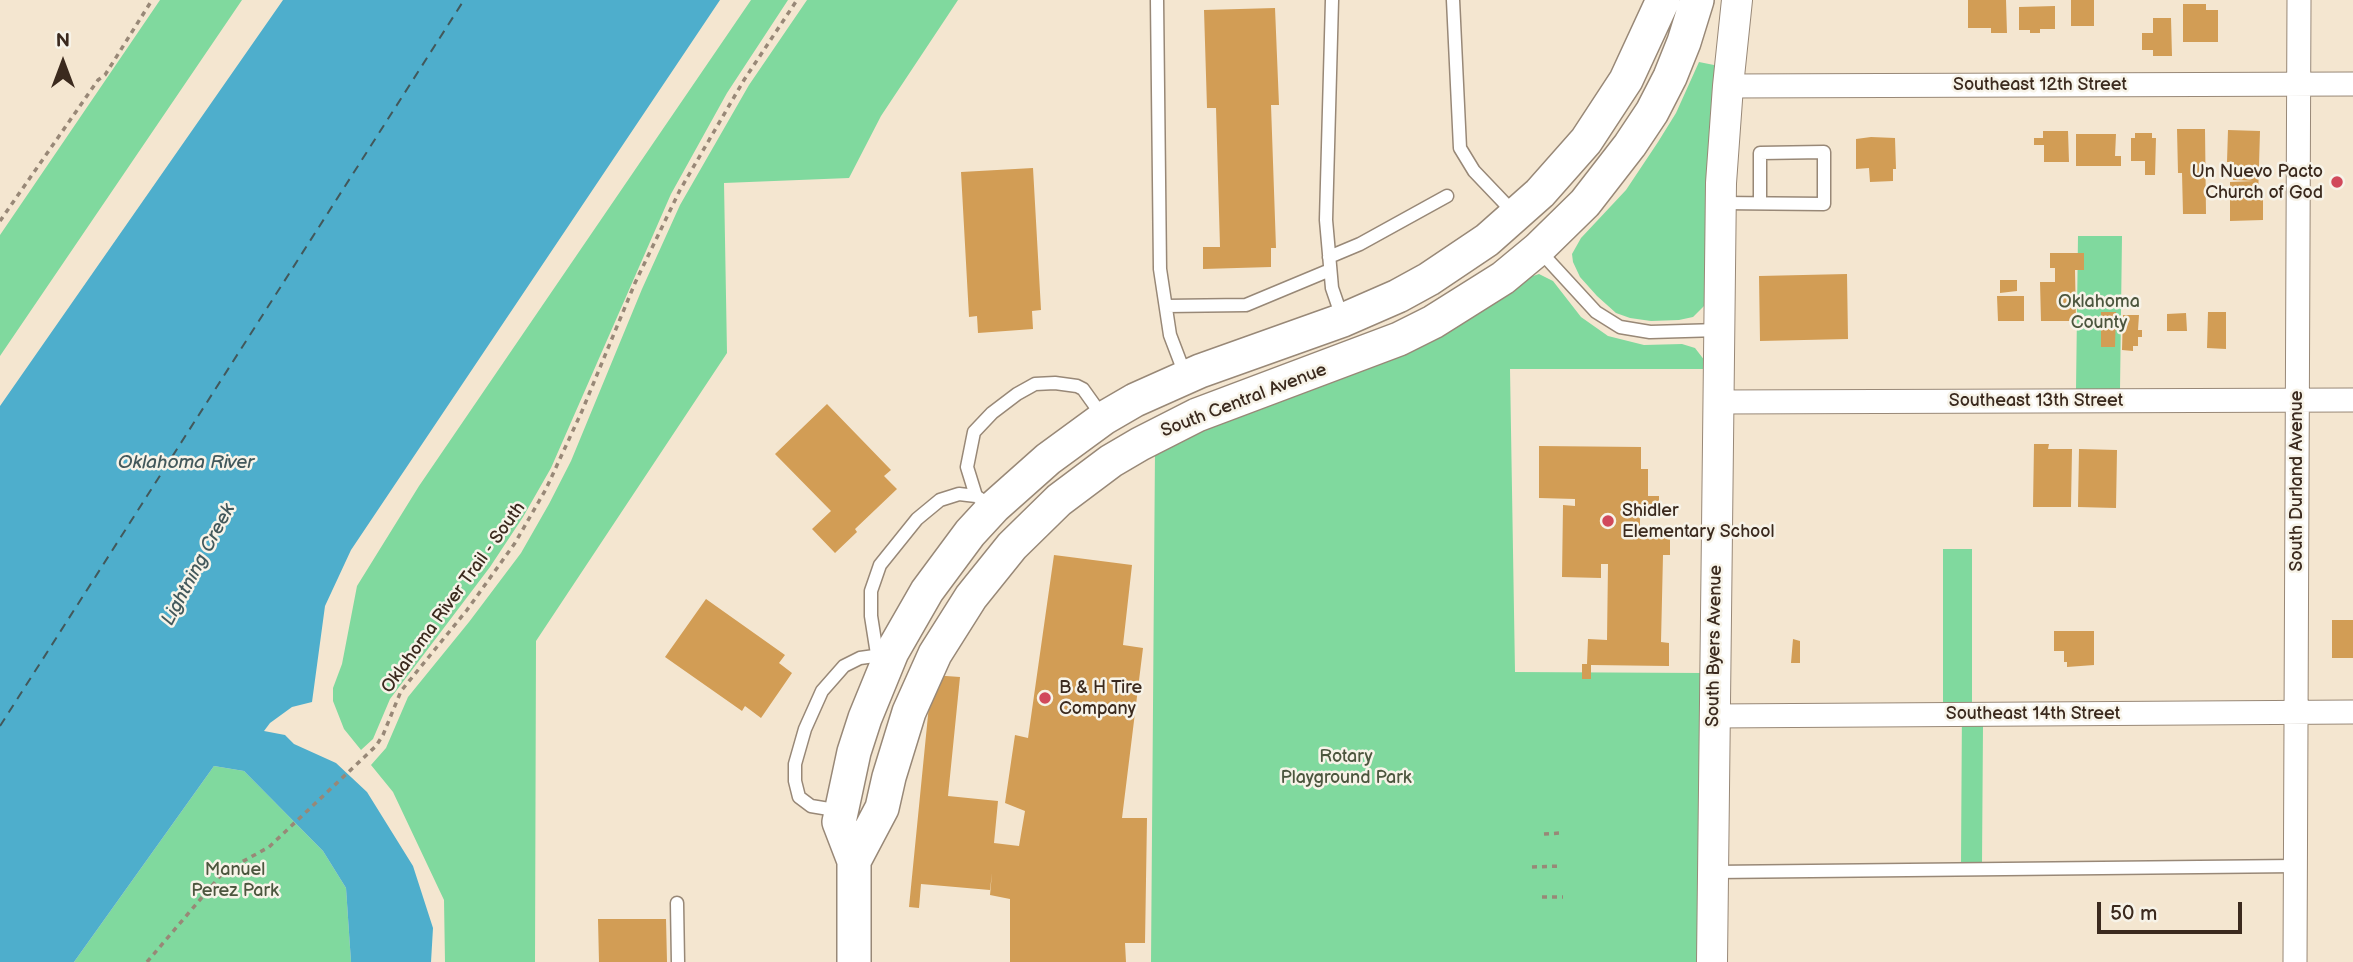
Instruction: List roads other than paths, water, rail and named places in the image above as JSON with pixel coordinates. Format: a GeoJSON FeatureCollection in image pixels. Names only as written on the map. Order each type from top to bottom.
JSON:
{"type":"FeatureCollection","features":[{"type":"Feature","properties":{"kind":"main road","name":"South Central Avenue"},"geometry":{"type":"LineString","coordinates":[[854,962],[854,861],[839,822],[851,764],[884,654],[950,593],[992,569],[1035,523],[1111,461],[1188,420],[1284,362],[1343,320],[1429,279],[1487,240],[1516,216],[1564,167],[1608,110],[1642,49],[1663,0]]}},
{"type":"Feature","properties":{"kind":"main road","name":"South Central Avenue"},"geometry":{"type":"LineString","coordinates":[[854,861],[882,808],[898,744],[935,654],[950,593],[970,533],[985,502],[1104,418],[1135,400],[1186,377],[1367,353],[1433,322],[1503,278],[1538,249],[1585,203],[1609,174],[1652,112],[1675,66],[1697,0]]}},
{"type":"Feature","properties":{"kind":"street","name":"South Byers Avenue"},"geometry":{"type":"LineString","coordinates":[[1712,962],[1720,203],[1737,0]]}},
{"type":"Feature","properties":{"kind":"street","name":"South Durland Avenue"},"geometry":{"type":"LineString","coordinates":[[2295,962],[2299,0]]}},
{"type":"Feature","properties":{"kind":"street","name":"Southeast 12th Street"},"geometry":{"type":"LineString","coordinates":[[1728,86],[2353,84]]}},
{"type":"Feature","properties":{"kind":"street","name":"Southeast 13th Street"},"geometry":{"type":"LineString","coordinates":[[1719,402],[2353,400]]}},
{"type":"Feature","properties":{"kind":"street","name":"Southeast 14th Street"},"geometry":{"type":"LineString","coordinates":[[1714,716],[2353,712]]}},
{"type":"Feature","properties":{"kind":"lane"},"geometry":{"type":"LineString","coordinates":[[1157,0],[1160,269],[1170,335],[1186,377]]}},
{"type":"Feature","properties":{"kind":"lane"},"geometry":{"type":"LineString","coordinates":[[1332,0],[1326,220],[1332,288],[1343,320]]}},
{"type":"Feature","properties":{"kind":"lane"},"geometry":{"type":"LineString","coordinates":[[1453,0],[1460,148],[1474,171],[1516,216]]}},
{"type":"Feature","properties":{"kind":"lane"},"geometry":{"type":"LineString","coordinates":[[1720,203],[1825,204],[1825,152],[1760,153],[1760,203]]}},
{"type":"Feature","properties":{"kind":"lane"},"geometry":{"type":"LineString","coordinates":[[1166,306],[1247,305],[1330,263],[1447,196]]}},
{"type":"Feature","properties":{"kind":"lane"},"geometry":{"type":"LineString","coordinates":[[1538,249],[1596,312],[1620,327],[1650,332],[1719,330]]}},
{"type":"Feature","properties":{"kind":"lane"},"geometry":{"type":"LineString","coordinates":[[985,502],[967,467],[974,432],[992,413],[1017,394],[1034,384],[1077,386],[1083,389],[1104,418]]}},
{"type":"Feature","properties":{"kind":"lane"},"geometry":{"type":"LineString","coordinates":[[841,811],[811,806],[800,797],[795,781],[795,764],[805,729],[822,691],[844,666],[860,658],[884,654],[871,616],[871,591],[880,565],[917,519],[940,500],[959,494],[985,502]]}},
{"type":"Feature","properties":{"kind":"lane"},"geometry":{"type":"LineString","coordinates":[[1714,872],[2296,866]]}},
{"type":"Feature","properties":{"kind":"lane"},"geometry":{"type":"LineString","coordinates":[[677,904],[678,962]]}},
{"type":"Feature","properties":{"kind":"water","name":"Oklahoma River"},"geometry":{"type":"Polygon","coordinates":[[[283,0],[720,0],[351,550],[325,606],[312,702],[292,707],[270,723],[264,731],[285,735],[294,744],[336,763],[367,792],[413,866],[433,928],[431,962],[351,962],[346,888],[323,851],[244,771],[214,766],[74,962],[0,962],[0,406],[283,0]]]}},
{"type":"Feature","properties":{"kind":"place","name":"Un Nuevo Pacto Church of God"},"geometry":{"type":"Point","coordinates":[2337,182]}},
{"type":"Feature","properties":{"kind":"place","name":"Shidler Elementary School"},"geometry":{"type":"Point","coordinates":[1608,521]}},
{"type":"Feature","properties":{"kind":"place","name":"B & H Tire Company"},"geometry":{"type":"Point","coordinates":[1045,698]}},
{"type":"Feature","properties":{"kind":"park label","name":"Oklahoma County"},"geometry":{"type":"Point","coordinates":[2099,312]}},
{"type":"Feature","properties":{"kind":"park label","name":"Rotary Playground Park"},"geometry":{"type":"Point","coordinates":[1346,767]}},
{"type":"Feature","properties":{"kind":"park label","name":"Manuel Perez Park"},"geometry":{"type":"Point","coordinates":[235,880]}},
{"type":"Feature","properties":{"kind":"water label","name":"Lightning Creek"},"geometry":{"type":"Point","coordinates":[199,565]}}]}
